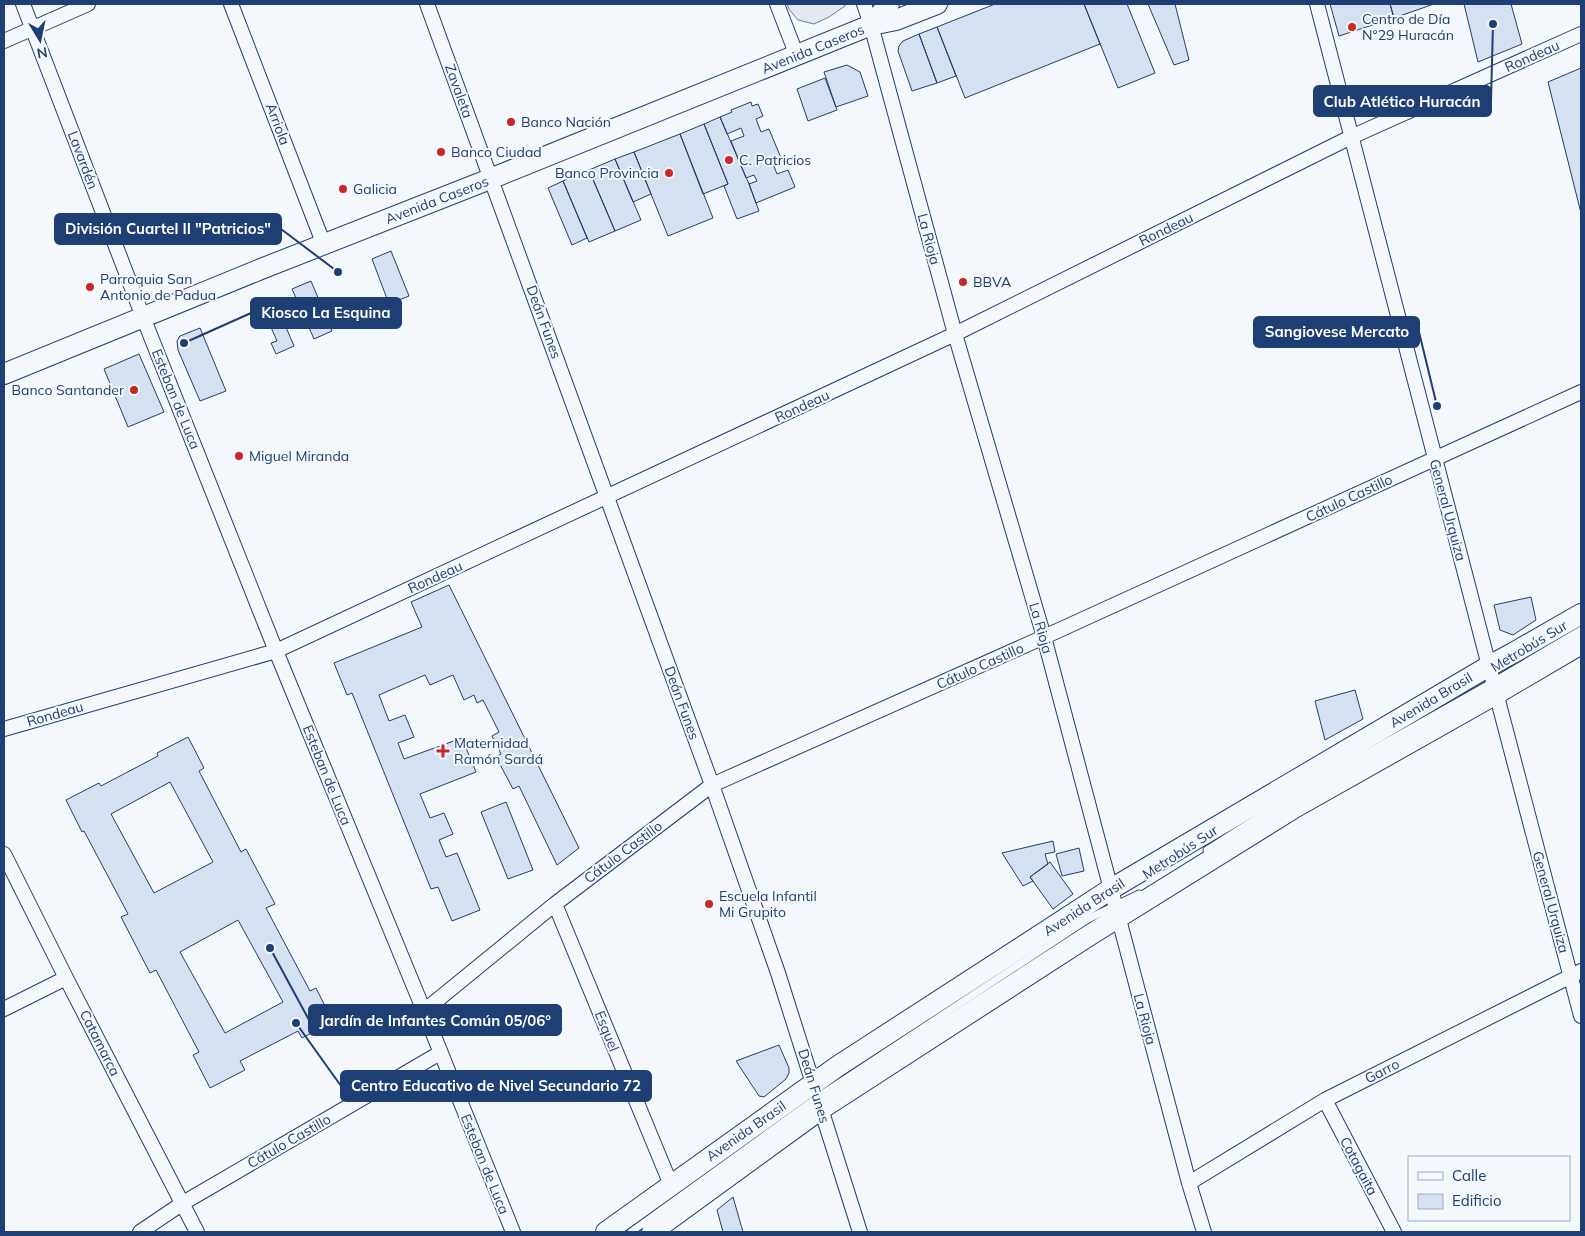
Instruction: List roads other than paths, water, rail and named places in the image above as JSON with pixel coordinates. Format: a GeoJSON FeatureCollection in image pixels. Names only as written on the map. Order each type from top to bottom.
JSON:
{"type":"FeatureCollection","features":[{"type":"Feature","properties":{"kind":"main road","name":"Avenida Caseros"},"geometry":{"type":"LineString","coordinates":[[871,25],[889,4]]}},
{"type":"Feature","properties":{"kind":"main road","name":"Avenida Caseros"},"geometry":{"type":"LineString","coordinates":[[4,374],[871,25],[896,20],[937,4]]}},
{"type":"Feature","properties":{"kind":"main road","name":"Avenida Brasil"},"geometry":{"type":"LineString","coordinates":[[606,1232],[670,1185],[818,1097],[1115,904],[1294,808],[1492,681],[1513,653],[1581,614]]}},
{"type":"Feature","properties":{"kind":"main road","name":"Avenida Brasil"},"geometry":{"type":"LineString","coordinates":[[652,1232],[818,1097],[1115,904],[1492,681],[1581,644]]}},
{"type":"Feature","properties":{"kind":"street","name":"Lavardén"},"geometry":{"type":"LineString","coordinates":[[23,4],[143,317]]}},
{"type":"Feature","properties":{"kind":"street"},"geometry":{"type":"LineString","coordinates":[[4,41],[88,4]]}},
{"type":"Feature","properties":{"kind":"street","name":"Arriola"},"geometry":{"type":"LineString","coordinates":[[231,4],[324,244]]}},
{"type":"Feature","properties":{"kind":"street","name":"Zavaleta"},"geometry":{"type":"LineString","coordinates":[[427,4],[490,179]]}},
{"type":"Feature","properties":{"kind":"street"},"geometry":{"type":"LineString","coordinates":[[777,4],[797,56]]}},
{"type":"Feature","properties":{"kind":"street","name":"La Rioja"},"geometry":{"type":"LineString","coordinates":[[864,4],[954,334],[1044,637],[1189,1183],[1204,1232]]}},
{"type":"Feature","properties":{"kind":"street","name":"General Urquiza"},"geometry":{"type":"LineString","coordinates":[[1317,4],[1492,681],[1576,974],[1581,1016]]}},
{"type":"Feature","properties":{"kind":"street","name":"Rondeau"},"geometry":{"type":"LineString","coordinates":[[4,729],[276,650],[608,497],[954,334],[1351,137],[1581,34]]}},
{"type":"Feature","properties":{"kind":"street","name":"Deán Funes"},"geometry":{"type":"LineString","coordinates":[[490,179],[536,300],[712,785],[778,973],[860,1232]]}},
{"type":"Feature","properties":{"kind":"street","name":"Esteban de Luca"},"geometry":{"type":"LineString","coordinates":[[143,317],[276,650],[513,1232]]}},
{"type":"Feature","properties":{"kind":"street","name":"Cátulo Castillo"},"geometry":{"type":"LineString","coordinates":[[424,1011],[554,904],[712,785],[1044,637],[1581,392]]}},
{"type":"Feature","properties":{"kind":"street","name":"Catamarca"},"geometry":{"type":"LineString","coordinates":[[4,854],[197,1232]]}},
{"type":"Feature","properties":{"kind":"street","name":"Esquel"},"geometry":{"type":"LineString","coordinates":[[554,904],[670,1185]]}},
{"type":"Feature","properties":{"kind":"street","name":"Garro"},"geometry":{"type":"LineString","coordinates":[[1189,1183],[1325,1100],[1576,974]]}},
{"type":"Feature","properties":{"kind":"street"},"geometry":{"type":"LineString","coordinates":[[4,1008],[66,978]]}},
{"type":"Feature","properties":{"kind":"street","name":"Cátulo Castillo"},"geometry":{"type":"LineString","coordinates":[[140,1232],[183,1203],[440,1053]]}},
{"type":"Feature","properties":{"kind":"street","name":"Cotagaita"},"geometry":{"type":"LineString","coordinates":[[1325,1100],[1394,1232]]}},
{"type":"Feature","properties":{"kind":"lane","name":"Metrobús Sur"},"geometry":{"type":"LineString","coordinates":[[1202,854],[1298,792],[1581,630]]}},
{"type":"Feature","properties":{"kind":"lane","name":"Metrobús Sur"},"geometry":{"type":"LineString","coordinates":[[1115,904],[1146,889]]}},
{"type":"Feature","properties":{"kind":"lane"},"geometry":{"type":"LineString","coordinates":[[631,1232],[818,1097]]}},
{"type":"Feature","properties":{"kind":"place","name":"Club Atlético Huracán"},"geometry":{"type":"Point","coordinates":[1493,24]}},
{"type":"Feature","properties":{"kind":"place","name":"Centro de Día N°29 Huracán"},"geometry":{"type":"Point","coordinates":[1352,27]}},
{"type":"Feature","properties":{"kind":"place","name":"Banco Nación"},"geometry":{"type":"Point","coordinates":[511,122]}},
{"type":"Feature","properties":{"kind":"place","name":"Banco Ciudad"},"geometry":{"type":"Point","coordinates":[441,152]}},
{"type":"Feature","properties":{"kind":"place","name":"C. Patricios"},"geometry":{"type":"Point","coordinates":[729,160]}},
{"type":"Feature","properties":{"kind":"place","name":"Banco Provincia"},"geometry":{"type":"Point","coordinates":[669,173]}},
{"type":"Feature","properties":{"kind":"place","name":"Galicia"},"geometry":{"type":"Point","coordinates":[343,189]}},
{"type":"Feature","properties":{"kind":"place","name":"División Cuartel II \"Patricios\""},"geometry":{"type":"Point","coordinates":[338,272]}},
{"type":"Feature","properties":{"kind":"place","name":"BBVA"},"geometry":{"type":"Point","coordinates":[963,282]}},
{"type":"Feature","properties":{"kind":"place","name":"Parroquia San Antonio de Padua"},"geometry":{"type":"Point","coordinates":[90,287]}},
{"type":"Feature","properties":{"kind":"place","name":"Kiosco La Esquina"},"geometry":{"type":"Point","coordinates":[184,343]}},
{"type":"Feature","properties":{"kind":"place","name":"Banco Santander"},"geometry":{"type":"Point","coordinates":[134,390]}},
{"type":"Feature","properties":{"kind":"place","name":"Sangiovese Mercato"},"geometry":{"type":"Point","coordinates":[1437,406]}},
{"type":"Feature","properties":{"kind":"place","name":"Miguel Miranda"},"geometry":{"type":"Point","coordinates":[239,456]}},
{"type":"Feature","properties":{"kind":"place","name":"Maternidad Ramón Sardá"},"geometry":{"type":"Point","coordinates":[443,751]}},
{"type":"Feature","properties":{"kind":"place","name":"Escuela Infantil Mi Grupito"},"geometry":{"type":"Point","coordinates":[709,904]}},
{"type":"Feature","properties":{"kind":"place","name":"Jardín de Infantes Común 05/06°"},"geometry":{"type":"Point","coordinates":[270,948]}},
{"type":"Feature","properties":{"kind":"place","name":"Centro Educativo de Nivel Secundario 72"},"geometry":{"type":"Point","coordinates":[296,1023]}}]}
